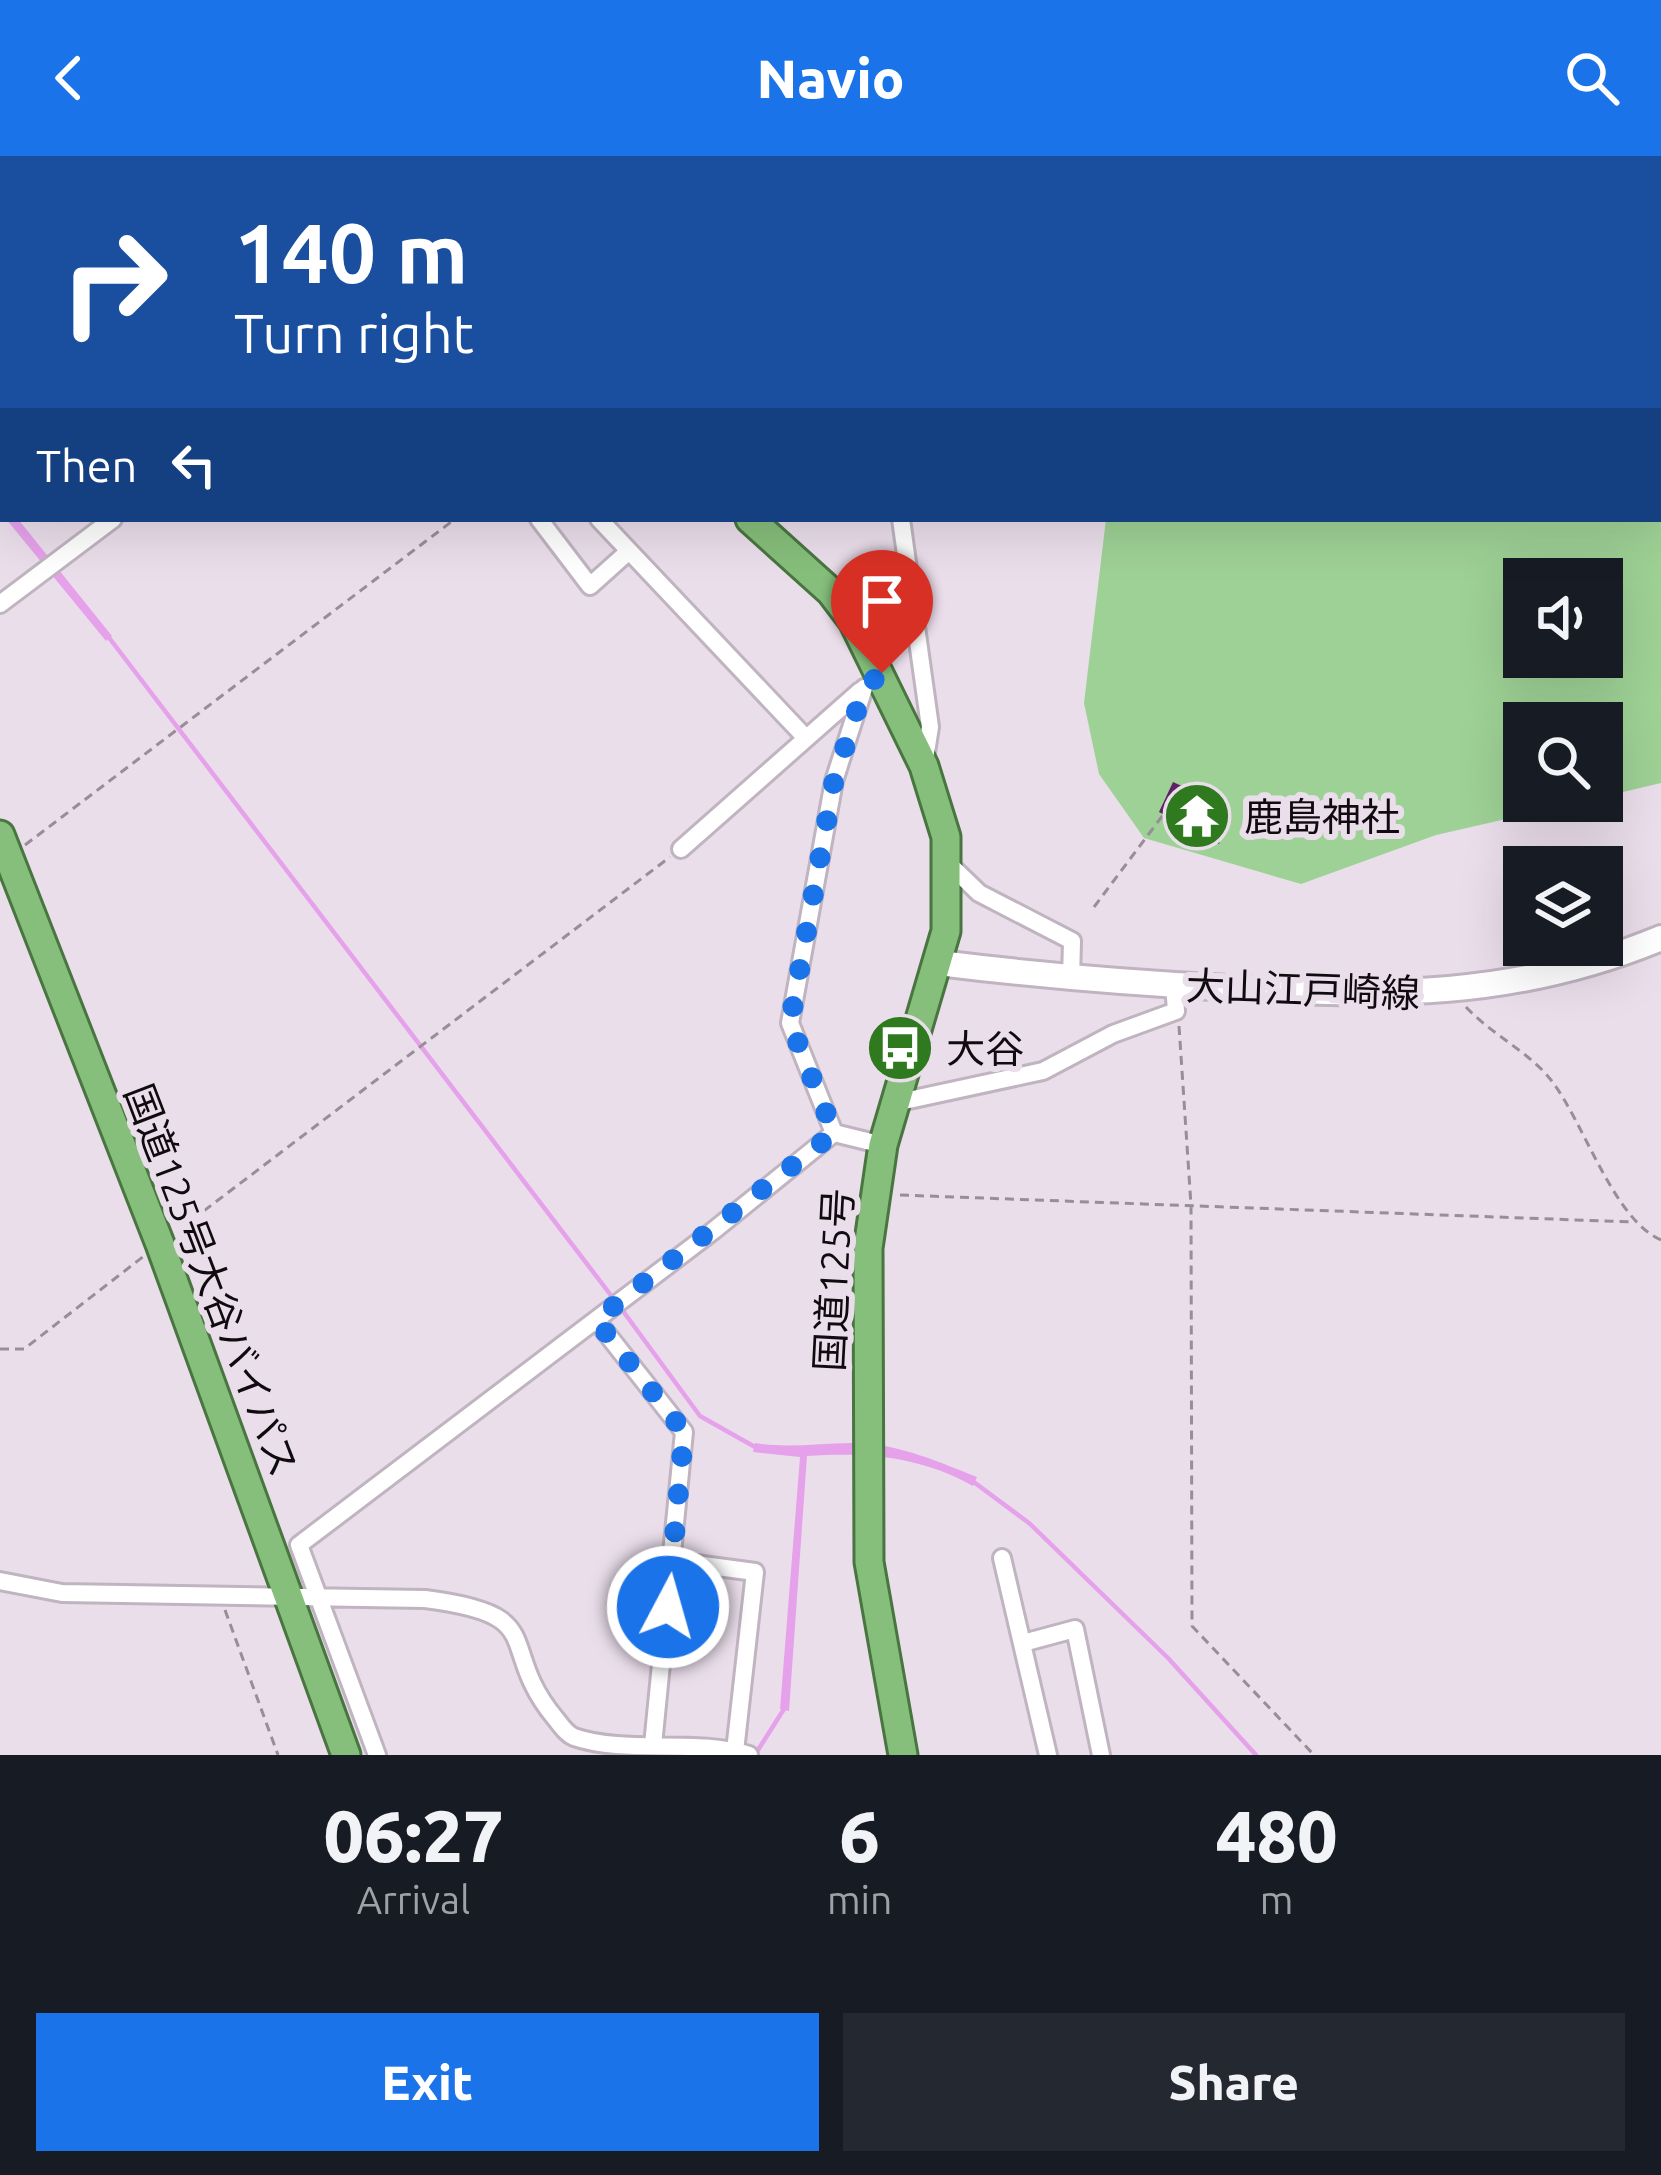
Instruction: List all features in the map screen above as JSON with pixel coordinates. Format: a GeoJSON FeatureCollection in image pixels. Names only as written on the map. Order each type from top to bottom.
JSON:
{"type":"FeatureCollection","features":[{"type":"Feature","properties":{"kind":"highway","name":"国道125号"},"geometry":{"type":"LineString","coordinates":[[753,522],[831,592],[873,681],[924,766],[938,805],[949,864],[939,963],[883,1145],[866,1291],[866,1477],[872,1595],[903,1755]]}},
{"type":"Feature","properties":{"kind":"highway","name":"国道125号大谷バイパス"},"geometry":{"type":"LineString","coordinates":[[4,847],[160,1244],[346,1755]]}},
{"type":"Feature","properties":{"kind":"main road","name":"大山江戸崎線"},"geometry":{"type":"LineString","coordinates":[[939,963],[1175,998],[1452,992],[1560,974],[1661,938]]}},
{"type":"Feature","properties":{"kind":"street"},"geometry":{"type":"LineString","coordinates":[[79,522],[90,536]]}},
{"type":"Feature","properties":{"kind":"street"},"geometry":{"type":"LineString","coordinates":[[0,604],[109,522]]}},
{"type":"Feature","properties":{"kind":"street"},"geometry":{"type":"LineString","coordinates":[[541,522],[590,586],[629,551]]}},
{"type":"Feature","properties":{"kind":"street"},"geometry":{"type":"LineString","coordinates":[[602,522],[805,737]]}},
{"type":"Feature","properties":{"kind":"street"},"geometry":{"type":"LineString","coordinates":[[901,522],[930,727],[924,766]]}},
{"type":"Feature","properties":{"kind":"street"},"geometry":{"type":"LineString","coordinates":[[681,849],[873,681]]}},
{"type":"Feature","properties":{"kind":"street"},"geometry":{"type":"LineString","coordinates":[[834,1133],[790,1023],[834,781],[873,681]]}},
{"type":"Feature","properties":{"kind":"street"},"geometry":{"type":"LineString","coordinates":[[949,864],[979,893],[1072,941],[1071,979]]}},
{"type":"Feature","properties":{"kind":"street"},"geometry":{"type":"LineString","coordinates":[[895,1103],[1043,1071],[1175,998]]}},
{"type":"Feature","properties":{"kind":"street"},"geometry":{"type":"LineString","coordinates":[[834,1133],[883,1145]]}},
{"type":"Feature","properties":{"kind":"street"},"geometry":{"type":"LineString","coordinates":[[377,1755],[299,1545],[834,1133]]}},
{"type":"Feature","properties":{"kind":"street"},"geometry":{"type":"LineString","coordinates":[[600,1317],[684,1432],[652,1745]]}},
{"type":"Feature","properties":{"kind":"street"},"geometry":{"type":"LineString","coordinates":[[1002,1558],[1048,1755]]}},
{"type":"Feature","properties":{"kind":"street"},"geometry":{"type":"LineString","coordinates":[[0,1582],[62,1593],[425,1599],[494,1613],[520,1636],[534,1693],[568,1735],[594,1743],[742,1753],[755,1572],[674,1562]]}},
{"type":"Feature","properties":{"kind":"street"},"geometry":{"type":"LineString","coordinates":[[1023,1643],[1075,1629],[1101,1755]]}},
{"type":"Feature","properties":{"kind":"path"},"geometry":{"type":"LineString","coordinates":[[4,847],[192,717],[451,522]]}},
{"type":"Feature","properties":{"kind":"path"},"geometry":{"type":"LineString","coordinates":[[1094,907],[1163,814]]}},
{"type":"Feature","properties":{"kind":"path"},"geometry":{"type":"LineString","coordinates":[[0,1349],[24,1349],[681,849]]}},
{"type":"Feature","properties":{"kind":"path"},"geometry":{"type":"LineString","coordinates":[[1452,992],[1487,1030],[1548,1075],[1589,1137],[1632,1222]]}},
{"type":"Feature","properties":{"kind":"path"},"geometry":{"type":"LineString","coordinates":[[1175,998],[1191,1204],[1192,1626],[1314,1755]]}},
{"type":"Feature","properties":{"kind":"path"},"geometry":{"type":"LineString","coordinates":[[874,1194],[1632,1222],[1661,1240]]}},
{"type":"Feature","properties":{"kind":"path"},"geometry":{"type":"LineString","coordinates":[[233,1597],[224,1608],[278,1755]]}},
{"type":"Feature","properties":{"kind":"green space"},"geometry":{"type":"Polygon","coordinates":[[[1106,522],[1661,522],[1661,783],[1623,792],[1623,702],[1503,702],[1503,820],[1436,835],[1301,884],[1144,838],[1099,774],[1084,703],[1106,522]]]}},
{"type":"Feature","properties":{"kind":"shaded area"},"geometry":{"type":"Polygon","coordinates":[[[8,522],[20,522],[112,636],[106,641],[8,522]]]}},
{"type":"Feature","properties":{"kind":"shaded area"},"geometry":{"type":"Polygon","coordinates":[[[755,1443],[875,1444],[977,1477],[973,1486],[933,1468],[892,1458],[807,1456],[789,1711],[780,1709],[800,1457],[753,1452],[755,1443]]]}},
{"type":"Feature","properties":{"kind":"building","name":"鹿島神社"},"geometry":{"type":"Polygon","coordinates":[[[1173,782],[1228,807],[1219,844],[1159,812],[1173,782]]]}},
{"type":"Feature","properties":{"kind":"waterway"},"geometry":{"type":"LineString","coordinates":[[107,635],[613,1298]]}},
{"type":"Feature","properties":{"kind":"waterway"},"geometry":{"type":"LineString","coordinates":[[620,1307],[700,1416],[755,1447]]}},
{"type":"Feature","properties":{"kind":"waterway"},"geometry":{"type":"LineString","coordinates":[[971,1480],[1029,1523],[1168,1658],[1256,1755]]}},
{"type":"Feature","properties":{"kind":"waterway"},"geometry":{"type":"LineString","coordinates":[[758,1750],[784,1709]]}},
{"type":"Feature","properties":{"kind":"place","name":"鹿島神社"},"geometry":{"type":"Point","coordinates":[1197,816]}},
{"type":"Feature","properties":{"kind":"place","name":"大谷"},"geometry":{"type":"Point","coordinates":[900,1048]}},
{"type":"Feature","properties":{"kind":"route"},"geometry":{"type":"LineString","coordinates":[[668,1607],[684,1432],[596,1320],[834,1133],[790,1023],[834,781],[864,688],[882,673]]}}]}
